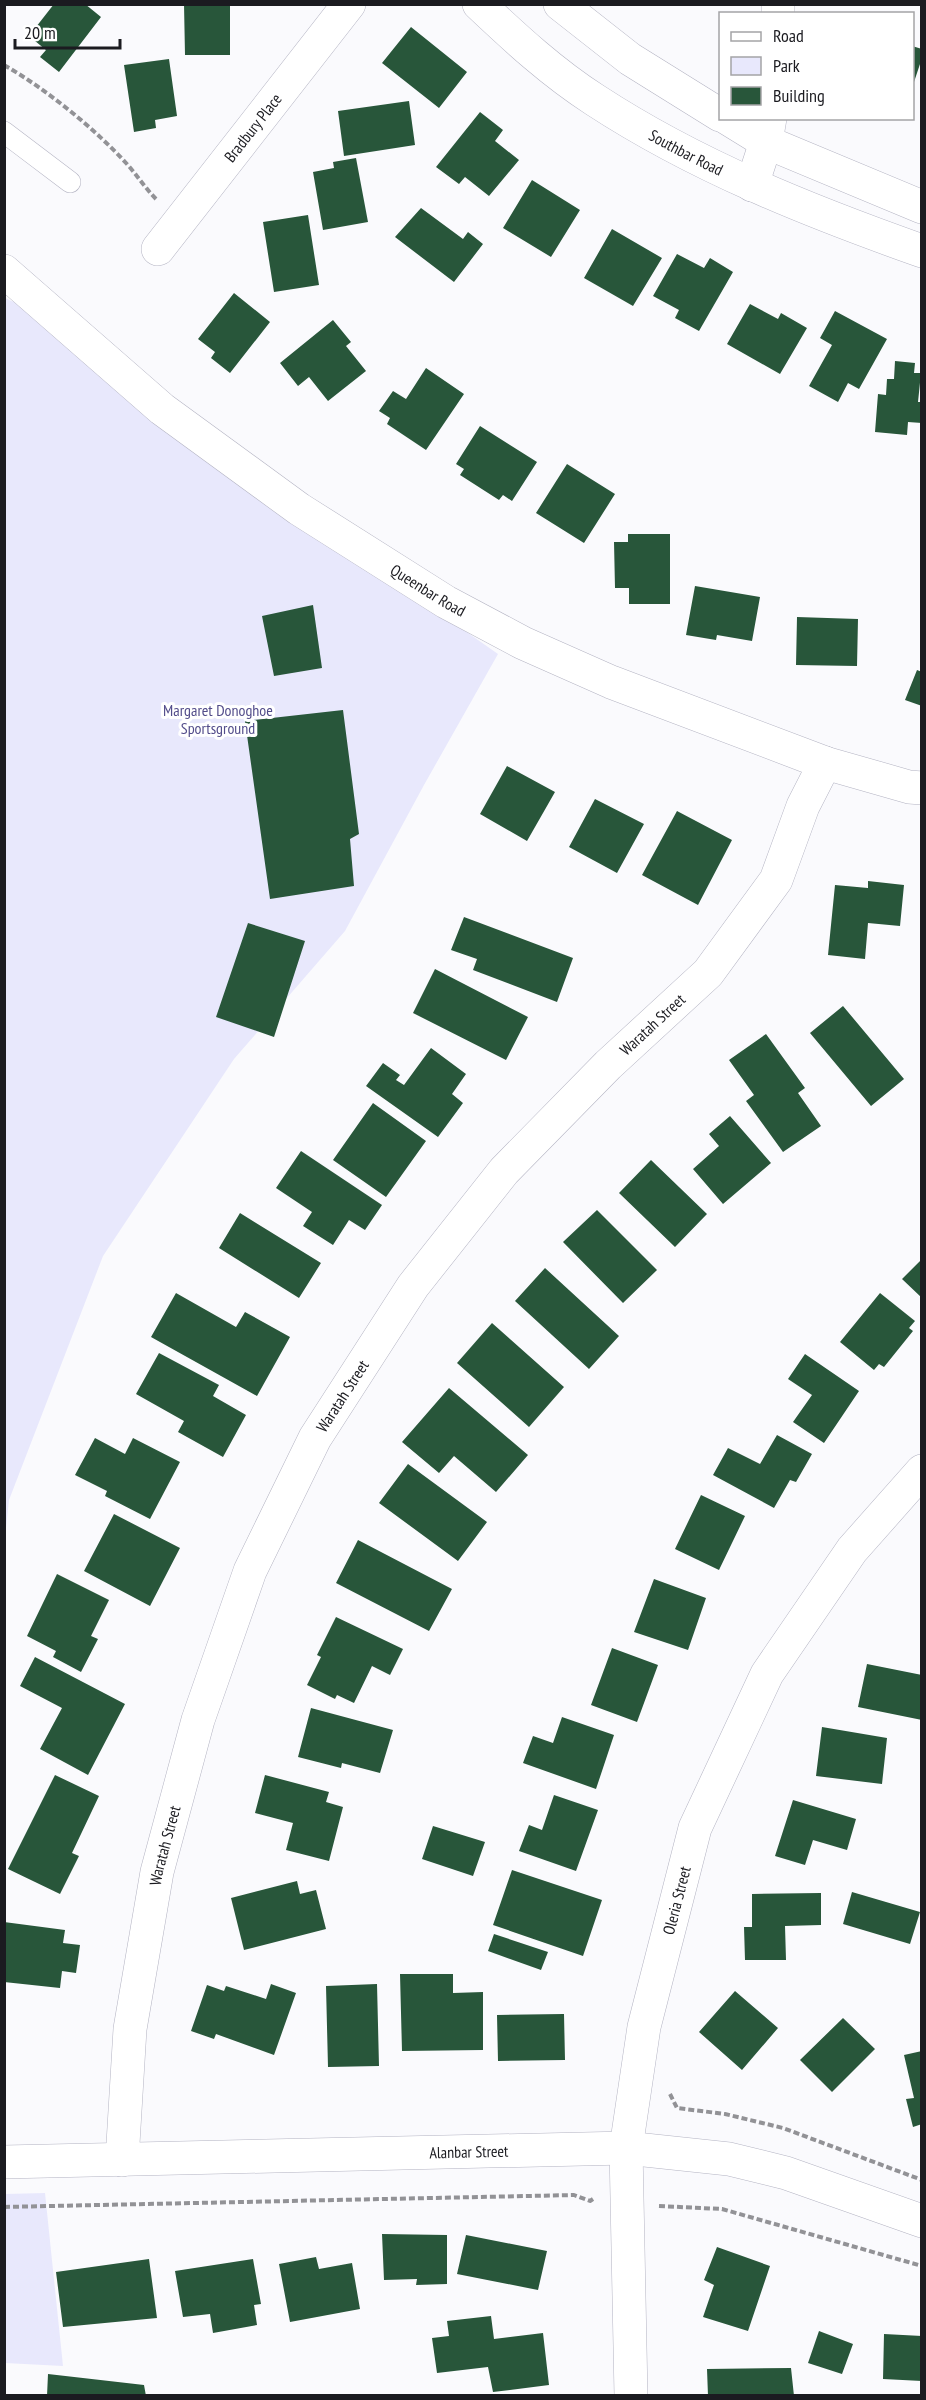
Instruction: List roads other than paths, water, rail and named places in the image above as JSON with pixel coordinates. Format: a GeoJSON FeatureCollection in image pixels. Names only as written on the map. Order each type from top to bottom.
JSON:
{"type":"FeatureCollection","features":[{"type":"Feature","properties":{"kind":"street","name":"Bradbury Place"},"geometry":{"type":"LineString","coordinates":[[158,249],[349,4]]}},
{"type":"Feature","properties":{"kind":"street","name":"Southbar Road"},"geometry":{"type":"LineString","coordinates":[[479,4],[524,47],[595,100],[657,137],[752,185],[921,251]]}},
{"type":"Feature","properties":{"kind":"street"},"geometry":{"type":"LineString","coordinates":[[560,4],[630,58],[719,114]]}},
{"type":"Feature","properties":{"kind":"street"},"geometry":{"type":"LineString","coordinates":[[734,120],[768,130],[921,207]]}},
{"type":"Feature","properties":{"kind":"street"},"geometry":{"type":"LineString","coordinates":[[752,185],[768,130]]}},
{"type":"Feature","properties":{"kind":"street","name":"Queenbar Road"},"geometry":{"type":"LineString","coordinates":[[4,271],[162,409],[299,509],[372,558],[446,602],[523,643],[611,682],[825,763],[909,787],[921,788]]}},
{"type":"Feature","properties":{"kind":"street","name":"Waratah Street"},"geometry":{"type":"LineString","coordinates":[[122,2160],[130,2029],[158,1872],[192,1742],[250,1571],[315,1438],[413,1286],[504,1171],[608,1065],[708,973],[776,880],[803,806],[825,763]]}},
{"type":"Feature","properties":{"kind":"street","name":"Oleria Street"},"geometry":{"type":"LineString","coordinates":[[631,2396],[626,2148],[644,2027],[695,1828],[767,1674],[852,1550],[921,1471]]}},
{"type":"Feature","properties":{"kind":"street","name":"Alanbar Street"},"geometry":{"type":"LineString","coordinates":[[4,2162],[626,2148],[729,2160],[786,2173],[921,2221]]}},
{"type":"Feature","properties":{"kind":"lane"},"geometry":{"type":"LineString","coordinates":[[4,132],[70,182]]}},
{"type":"Feature","properties":{"kind":"park label","name":"Margaret Donoghoe Sportsground"},"geometry":{"type":"Point","coordinates":[218,719]}}]}
